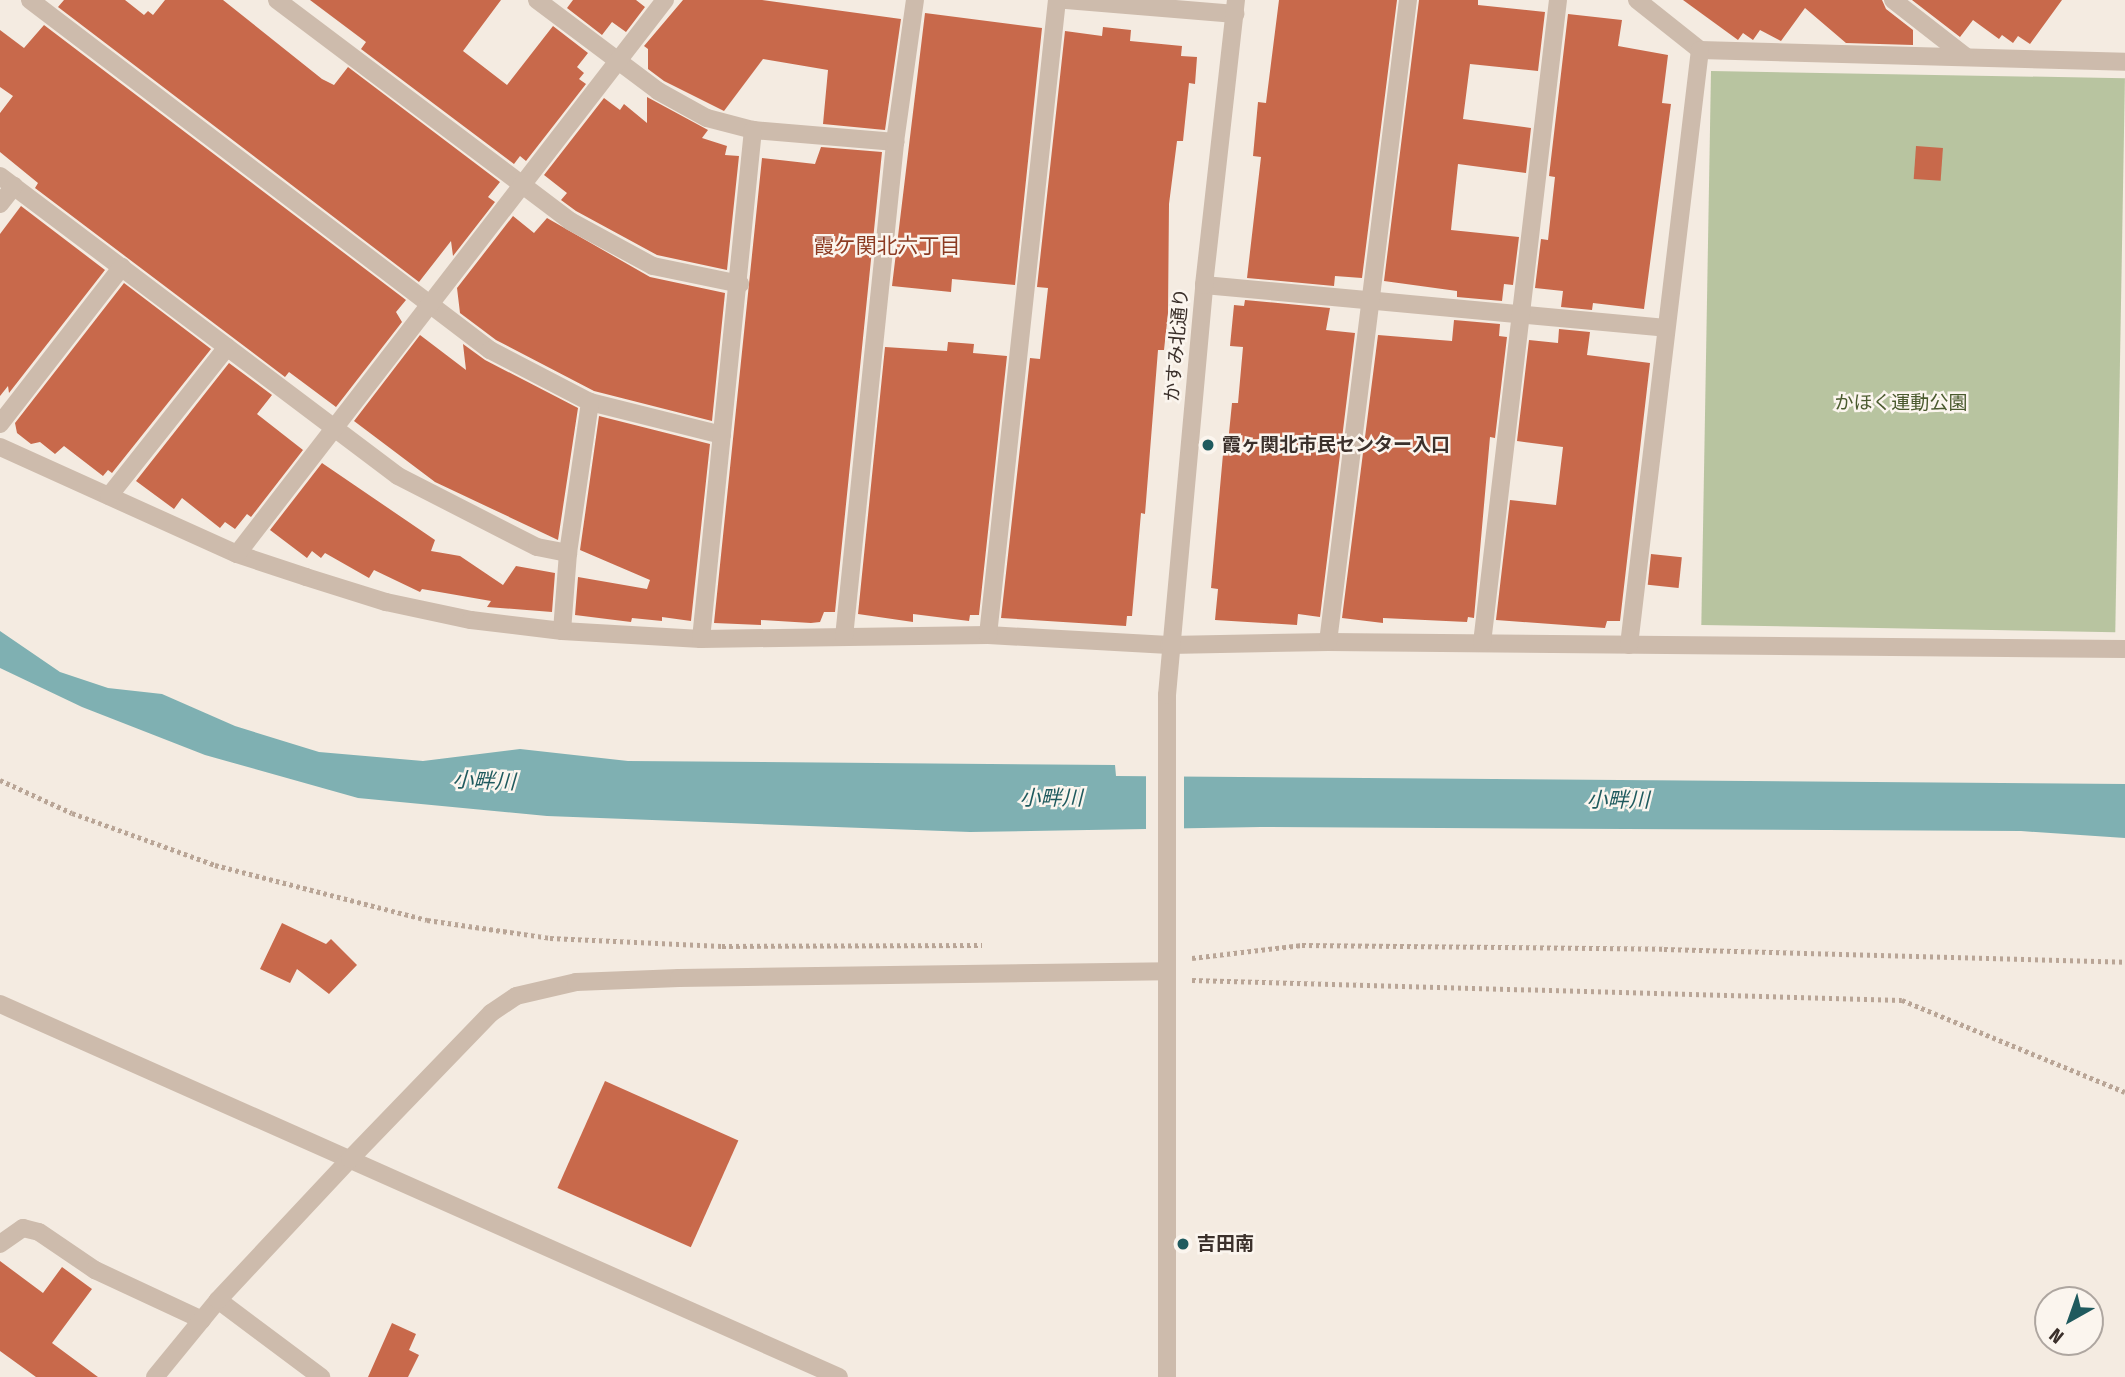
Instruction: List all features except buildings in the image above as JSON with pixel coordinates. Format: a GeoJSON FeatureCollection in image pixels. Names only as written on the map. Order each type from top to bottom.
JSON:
{"type":"FeatureCollection","features":[{"type":"Feature","properties":{"kind":"street"},"geometry":{"type":"LineString","coordinates":[[30,0],[490,350],[590,402],[722,435]]}},
{"type":"Feature","properties":{"kind":"street"},"geometry":{"type":"LineString","coordinates":[[277,0],[570,221],[653,266],[740,284]]}},
{"type":"Feature","properties":{"kind":"street"},"geometry":{"type":"LineString","coordinates":[[537,0],[618,62],[708,118],[753,130],[895,142]]}},
{"type":"Feature","properties":{"kind":"street"},"geometry":{"type":"LineString","coordinates":[[237,554],[665,0]]}},
{"type":"Feature","properties":{"kind":"street"},"geometry":{"type":"LineString","coordinates":[[844,637],[895,142],[915,0]]}},
{"type":"Feature","properties":{"kind":"street"},"geometry":{"type":"LineString","coordinates":[[988,635],[1058,0]]}},
{"type":"Feature","properties":{"kind":"street"},"geometry":{"type":"LineString","coordinates":[[1066,0],[1236,7]]}},
{"type":"Feature","properties":{"kind":"street"},"geometry":{"type":"LineString","coordinates":[[1328,642],[1373,301],[1408,0]]}},
{"type":"Feature","properties":{"kind":"street"},"geometry":{"type":"LineString","coordinates":[[1482,643],[1558,0]]}},
{"type":"Feature","properties":{"kind":"street"},"geometry":{"type":"LineString","coordinates":[[1637,0],[1700,50],[2125,62]]}},
{"type":"Feature","properties":{"kind":"street"},"geometry":{"type":"LineString","coordinates":[[1893,0],[1965,57]]}},
{"type":"Feature","properties":{"kind":"street","name":"かすみ北通り"},"geometry":{"type":"LineString","coordinates":[[1167,1377],[1166,966],[1169,645],[1204,285],[1236,7]]}},
{"type":"Feature","properties":{"kind":"street"},"geometry":{"type":"LineString","coordinates":[[1629,645],[1700,50]]}},
{"type":"Feature","properties":{"kind":"street"},"geometry":{"type":"LineString","coordinates":[[701,639],[740,284],[753,130]]}},
{"type":"Feature","properties":{"kind":"street"},"geometry":{"type":"LineString","coordinates":[[0,204],[7,181],[398,476],[471,516],[537,547],[568,553]]}},
{"type":"Feature","properties":{"kind":"street"},"geometry":{"type":"LineString","coordinates":[[0,424],[122,267]]}},
{"type":"Feature","properties":{"kind":"street"},"geometry":{"type":"LineString","coordinates":[[1204,285],[1666,328]]}},
{"type":"Feature","properties":{"kind":"street"},"geometry":{"type":"LineString","coordinates":[[108,496],[227,347]]}},
{"type":"Feature","properties":{"kind":"street"},"geometry":{"type":"LineString","coordinates":[[562,631],[568,553],[590,402]]}},
{"type":"Feature","properties":{"kind":"street"},"geometry":{"type":"LineString","coordinates":[[0,447],[237,554],[386,602],[471,620],[562,631],[701,639],[988,635],[1169,645],[1328,642],[2125,649]]}},
{"type":"Feature","properties":{"kind":"street"},"geometry":{"type":"LineString","coordinates":[[155,1377],[219,1300],[350,1159],[491,1013],[516,996],[561,984],[1166,966]]}},
{"type":"Feature","properties":{"kind":"street"},"geometry":{"type":"LineString","coordinates":[[0,1004],[839,1377]]}},
{"type":"Feature","properties":{"kind":"street"},"geometry":{"type":"LineString","coordinates":[[0,1244],[23,1228],[39,1232],[94,1270],[202,1320]]}},
{"type":"Feature","properties":{"kind":"street"},"geometry":{"type":"LineString","coordinates":[[219,1300],[321,1377]]}},
{"type":"Feature","properties":{"kind":"path"},"geometry":{"type":"LineString","coordinates":[[0,780],[72,813],[215,865],[427,920],[550,938],[709,945],[992,945]]}},
{"type":"Feature","properties":{"kind":"path"},"geometry":{"type":"LineString","coordinates":[[1166,966],[1315,945],[1664,948],[2125,962]]}},
{"type":"Feature","properties":{"kind":"path"},"geometry":{"type":"LineString","coordinates":[[1166,966],[1902,1000],[2125,1092]]}},
{"type":"Feature","properties":{"kind":"green space","name":"かほく運動公園"},"geometry":{"type":"Polygon","coordinates":[[[1711,71],[2125,78],[2115,632],[1701,625],[1711,71]]]}},
{"type":"Feature","properties":{"kind":"water","name":"小畔川"},"geometry":{"type":"Polygon","coordinates":[[[0,631],[60,672],[108,688],[162,694],[235,726],[319,752],[423,761],[520,749],[628,761],[1115,765],[1116,776],[2125,784],[2125,838],[2021,831],[1261,827],[970,832],[547,816],[358,798],[205,755],[82,707],[0,668],[0,631]]]}},
{"type":"Feature","properties":{"kind":"pier"},"geometry":{"type":"Polygon","coordinates":[[[1146,773],[1184,773],[1184,832],[1146,832],[1146,773]]]}},
{"type":"Feature","properties":{"kind":"place","name":"霞ヶ関北市民センター入口"},"geometry":{"type":"Point","coordinates":[1208,445]}},
{"type":"Feature","properties":{"kind":"place","name":"吉田南"},"geometry":{"type":"Point","coordinates":[1183,1244]}},
{"type":"Feature","properties":{"kind":"district","name":"霞ケ関北六丁目"},"geometry":{"type":"Point","coordinates":[887,246]}}]}
